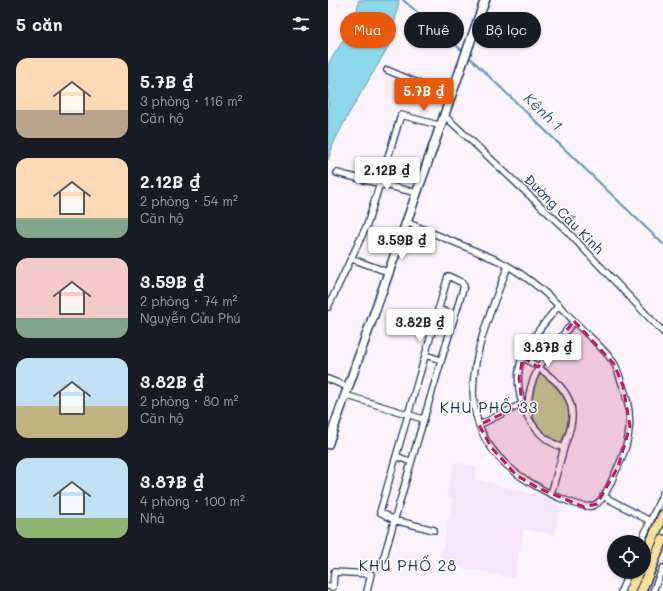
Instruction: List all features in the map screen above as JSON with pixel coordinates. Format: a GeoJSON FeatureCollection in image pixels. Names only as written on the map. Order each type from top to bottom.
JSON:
{"type":"FeatureCollection","features":[{"type":"Feature","properties":{"kind":"highway"},"geometry":{"type":"LineString","coordinates":[[651,542],[663,515]]}},
{"type":"Feature","properties":{"kind":"highway"},"geometry":{"type":"LineString","coordinates":[[641,591],[663,540]]}},
{"type":"Feature","properties":{"kind":"highway"},"geometry":{"type":"LineString","coordinates":[[630,591],[635,579]]}},
{"type":"Feature","properties":{"kind":"main road"},"geometry":{"type":"LineString","coordinates":[[328,444],[330,432],[348,387],[416,193],[442,126],[485,0]]}},
{"type":"Feature","properties":{"kind":"street"},"geometry":{"type":"LineString","coordinates":[[386,70],[452,98]]}},
{"type":"Feature","properties":{"kind":"street"},"geometry":{"type":"LineString","coordinates":[[328,307],[367,225],[401,115],[442,126]]}},
{"type":"Feature","properties":{"kind":"street","name":"Đường Cầu Kinh"},"geometry":{"type":"LineString","coordinates":[[445,116],[563,227],[663,332]]}},
{"type":"Feature","properties":{"kind":"street"},"geometry":{"type":"LineString","coordinates":[[337,173],[416,193]]}},
{"type":"Feature","properties":{"kind":"street"},"geometry":{"type":"LineString","coordinates":[[406,222],[508,266],[529,279],[559,305],[614,364],[623,386],[630,414],[630,426],[624,453],[603,496],[597,504],[592,506],[584,507],[551,494],[516,475],[491,447],[479,425],[473,389],[474,369],[485,329],[508,266]]}},
{"type":"Feature","properties":{"kind":"street"},"geometry":{"type":"LineString","coordinates":[[352,259],[388,272]]}},
{"type":"Feature","properties":{"kind":"street"},"geometry":{"type":"LineString","coordinates":[[383,560],[394,520],[423,419],[464,286],[461,282],[448,276],[380,512],[394,520],[434,530]]}},
{"type":"Feature","properties":{"kind":"street"},"geometry":{"type":"LineString","coordinates":[[559,305],[527,347],[523,356],[519,378],[522,404],[530,420],[544,438],[564,448]]}},
{"type":"Feature","properties":{"kind":"street"},"geometry":{"type":"LineString","coordinates":[[438,309],[455,314]]}},
{"type":"Feature","properties":{"kind":"street"},"geometry":{"type":"LineString","coordinates":[[530,420],[528,407],[529,396],[538,367],[574,321]]}},
{"type":"Feature","properties":{"kind":"street"},"geometry":{"type":"LineString","coordinates":[[425,354],[441,360]]}},
{"type":"Feature","properties":{"kind":"street"},"geometry":{"type":"LineString","coordinates":[[523,356],[557,382],[572,408],[572,418],[551,494]]}},
{"type":"Feature","properties":{"kind":"street"},"geometry":{"type":"LineString","coordinates":[[328,379],[348,387]]}},
{"type":"Feature","properties":{"kind":"street"},"geometry":{"type":"LineString","coordinates":[[345,395],[423,419]]}},
{"type":"Feature","properties":{"kind":"street"},"geometry":{"type":"LineString","coordinates":[[479,425],[522,404]]}},
{"type":"Feature","properties":{"kind":"street"},"geometry":{"type":"LineString","coordinates":[[396,456],[411,462]]}},
{"type":"Feature","properties":{"kind":"street"},"geometry":{"type":"LineString","coordinates":[[644,535],[663,493]]}},
{"type":"Feature","properties":{"kind":"street"},"geometry":{"type":"LineString","coordinates":[[603,496],[650,521]]}},
{"type":"Feature","properties":{"kind":"street"},"geometry":{"type":"LineString","coordinates":[[653,591],[663,568]]}},
{"type":"Feature","properties":{"kind":"street"},"geometry":{"type":"LineString","coordinates":[[328,586],[333,587],[334,572],[371,574],[367,591]]}},
{"type":"Feature","properties":{"kind":"street"},"geometry":{"type":"LineString","coordinates":[[620,591],[626,579]]}},
{"type":"Feature","properties":{"kind":"highlighted area"},"geometry":{"type":"Polygon","coordinates":[[[574,321],[614,364],[623,386],[630,426],[618,467],[597,504],[584,507],[538,488],[516,475],[491,447],[479,425],[522,404],[519,378],[523,357],[538,367],[574,321]]]}},
{"type":"Feature","properties":{"kind":"shaded area"},"geometry":{"type":"Polygon","coordinates":[[[454,462],[477,467],[475,479],[552,499],[560,508],[555,535],[524,529],[514,578],[440,563],[453,499],[447,497],[454,462]]]}},
{"type":"Feature","properties":{"kind":"green space"},"geometry":{"type":"Polygon","coordinates":[[[538,371],[562,394],[566,402],[568,420],[561,442],[549,437],[535,423],[532,404],[538,371]]]}},
{"type":"Feature","properties":{"kind":"water"},"geometry":{"type":"Polygon","coordinates":[[[359,0],[399,0],[396,16],[396,12],[357,12],[359,0]]]}},
{"type":"Feature","properties":{"kind":"water"},"geometry":{"type":"Polygon","coordinates":[[[340,45],[340,48],[387,48],[348,115],[334,142],[328,160],[328,64],[340,45]]]}},
{"type":"Feature","properties":{"kind":"waterway","name":"Kênh 1"},"geometry":{"type":"LineString","coordinates":[[403,0],[465,53]]}},
{"type":"Feature","properties":{"kind":"waterway","name":"Kênh 1"},"geometry":{"type":"LineString","coordinates":[[468,56],[663,244]]}},
{"type":"Feature","properties":{"kind":"district","name":"KHU PHỐ 33"},"geometry":{"type":"Point","coordinates":[489,408]}},
{"type":"Feature","properties":{"kind":"district","name":"KHU PHỐ 28"},"geometry":{"type":"Point","coordinates":[408,566]}}]}
